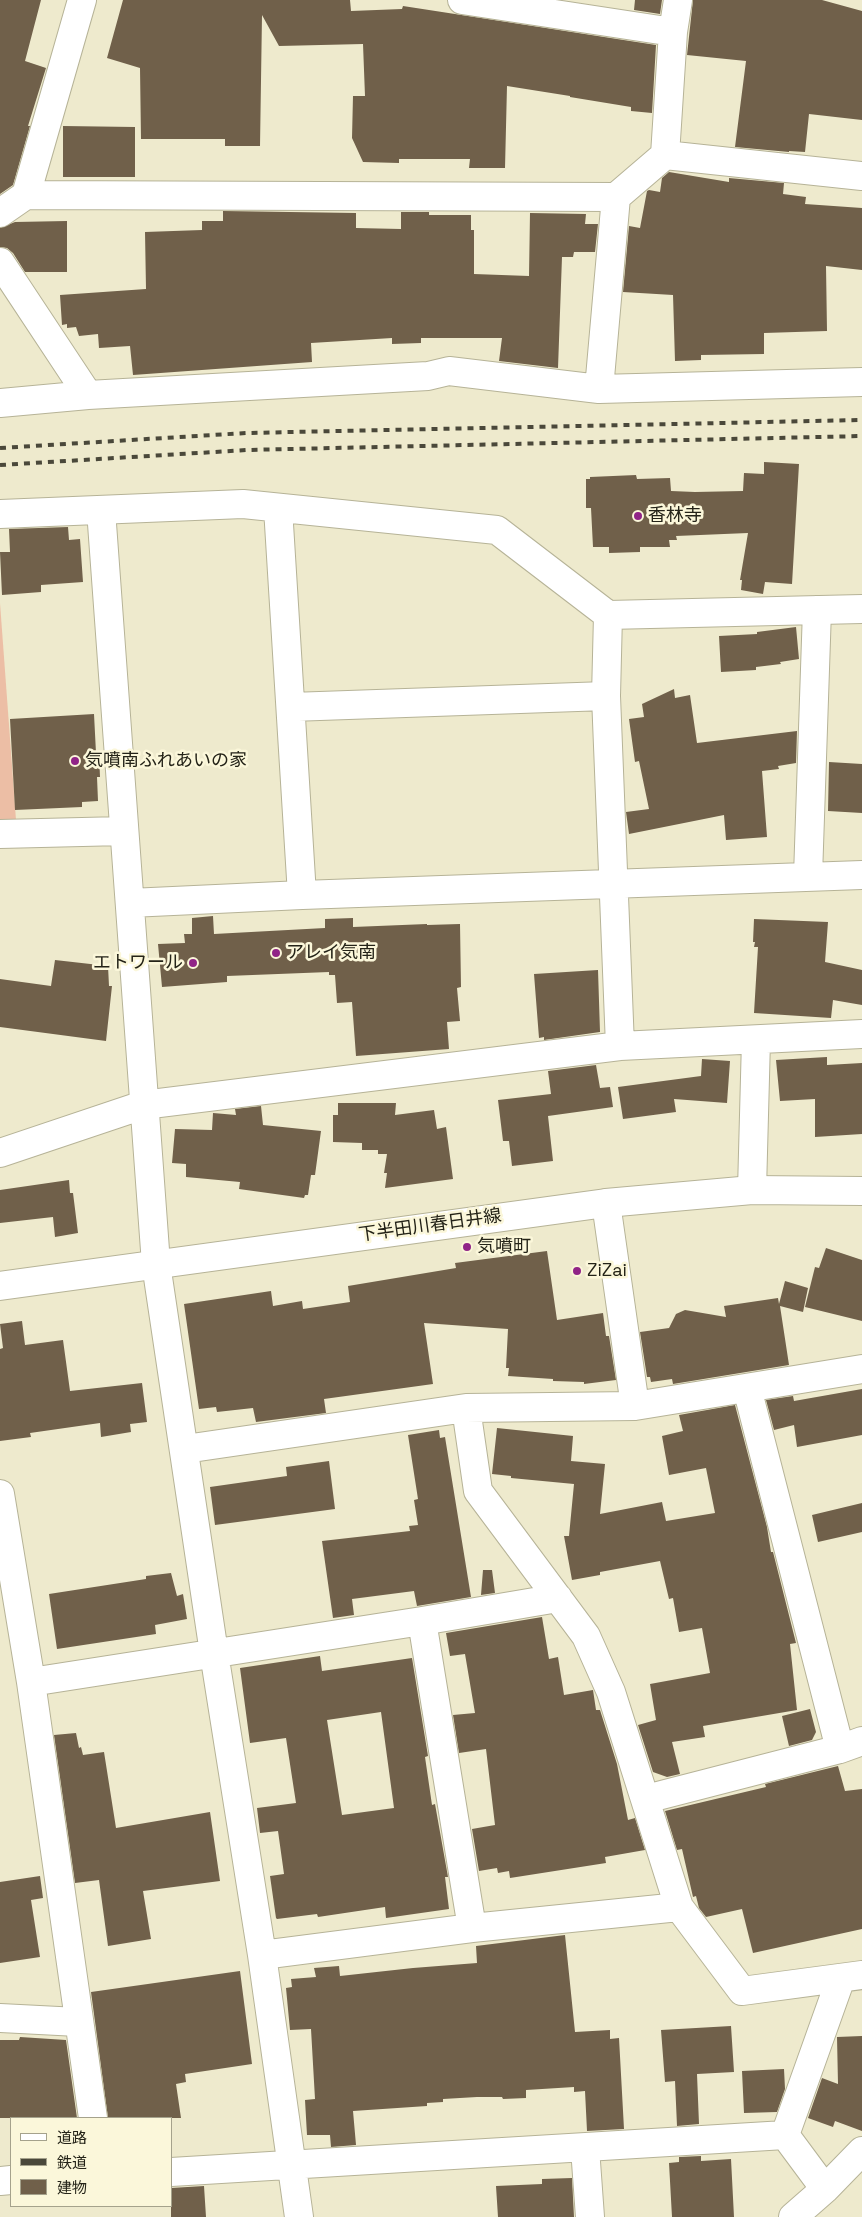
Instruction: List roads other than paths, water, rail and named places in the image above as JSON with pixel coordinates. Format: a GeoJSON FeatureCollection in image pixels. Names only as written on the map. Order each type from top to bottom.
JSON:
{"type":"FeatureCollection","features":[{"type":"Feature","properties":{"kind":"street"},"geometry":{"type":"LineString","coordinates":[[26,196],[82,0]]}},
{"type":"Feature","properties":{"kind":"street"},"geometry":{"type":"LineString","coordinates":[[462,0],[673,32]]}},
{"type":"Feature","properties":{"kind":"street"},"geometry":{"type":"LineString","coordinates":[[0,213],[26,196],[616,197],[665,154],[673,32],[678,0]]}},
{"type":"Feature","properties":{"kind":"street"},"geometry":{"type":"LineString","coordinates":[[665,154],[862,176]]}},
{"type":"Feature","properties":{"kind":"street"},"geometry":{"type":"LineString","coordinates":[[599,389],[616,197]]}},
{"type":"Feature","properties":{"kind":"street"},"geometry":{"type":"LineString","coordinates":[[0,262],[88,395]]}},
{"type":"Feature","properties":{"kind":"street"},"geometry":{"type":"LineString","coordinates":[[0,403],[88,395],[428,376],[449,372],[599,389],[862,382]]}},
{"type":"Feature","properties":{"kind":"street"},"geometry":{"type":"LineString","coordinates":[[0,514],[243,504],[497,530],[608,614],[862,609]]}},
{"type":"Feature","properties":{"kind":"street"},"geometry":{"type":"LineString","coordinates":[[278,508],[302,895]]}},
{"type":"Feature","properties":{"kind":"street"},"geometry":{"type":"LineString","coordinates":[[101,510],[156,1264],[214,1653],[262,1955],[299,2217]]}},
{"type":"Feature","properties":{"kind":"street"},"geometry":{"type":"LineString","coordinates":[[808,876],[817,610]]}},
{"type":"Feature","properties":{"kind":"street"},"geometry":{"type":"LineString","coordinates":[[608,614],[606,696],[620,1046]]}},
{"type":"Feature","properties":{"kind":"street"},"geometry":{"type":"LineString","coordinates":[[291,707],[606,696]]}},
{"type":"Feature","properties":{"kind":"street"},"geometry":{"type":"LineString","coordinates":[[0,834],[123,830]]}},
{"type":"Feature","properties":{"kind":"street"},"geometry":{"type":"LineString","coordinates":[[130,903],[862,875]]}},
{"type":"Feature","properties":{"kind":"street"},"geometry":{"type":"LineString","coordinates":[[0,1152],[143,1104],[620,1046],[862,1034]]}},
{"type":"Feature","properties":{"kind":"street"},"geometry":{"type":"LineString","coordinates":[[752,1190],[756,1040]]}},
{"type":"Feature","properties":{"kind":"street","name":"下半田川春日井線"},"geometry":{"type":"LineString","coordinates":[[0,1286],[606,1202],[752,1190],[862,1191]]}},
{"type":"Feature","properties":{"kind":"street"},"geometry":{"type":"LineString","coordinates":[[606,1202],[635,1406]]}},
{"type":"Feature","properties":{"kind":"street"},"geometry":{"type":"LineString","coordinates":[[185,1449],[466,1408],[635,1406],[862,1369]]}},
{"type":"Feature","properties":{"kind":"street"},"geometry":{"type":"LineString","coordinates":[[646,1798],[851,1745],[747,1388]]}},
{"type":"Feature","properties":{"kind":"street"},"geometry":{"type":"LineString","coordinates":[[466,1408],[478,1491],[586,1636],[611,1692],[646,1798],[679,1908],[742,1991],[852,1976]]}},
{"type":"Feature","properties":{"kind":"street"},"geometry":{"type":"LineString","coordinates":[[0,1494],[31,1682],[93,2117]]}},
{"type":"Feature","properties":{"kind":"street"},"geometry":{"type":"LineString","coordinates":[[31,1682],[558,1598]]}},
{"type":"Feature","properties":{"kind":"street"},"geometry":{"type":"LineString","coordinates":[[422,1621],[472,1928]]}},
{"type":"Feature","properties":{"kind":"street"},"geometry":{"type":"LineString","coordinates":[[262,1955],[472,1928],[679,1908]]}},
{"type":"Feature","properties":{"kind":"street"},"geometry":{"type":"LineString","coordinates":[[785,2135],[852,1976]]}},
{"type":"Feature","properties":{"kind":"street"},"geometry":{"type":"LineString","coordinates":[[0,2018],[78,2022]]}},
{"type":"Feature","properties":{"kind":"street"},"geometry":{"type":"LineString","coordinates":[[172,2172],[292,2167],[785,2135]]}},
{"type":"Feature","properties":{"kind":"street"},"geometry":{"type":"LineString","coordinates":[[785,2135],[825,2189]]}},
{"type":"Feature","properties":{"kind":"street"},"geometry":{"type":"LineString","coordinates":[[585,2148],[590,2217]]}},
{"type":"Feature","properties":{"kind":"street"},"geometry":{"type":"LineString","coordinates":[[793,2217],[825,2189],[862,2151]]}},
{"type":"Feature","properties":{"kind":"railway"},"geometry":{"type":"LineString","coordinates":[[0,448],[246,433],[862,420]]}},
{"type":"Feature","properties":{"kind":"railway"},"geometry":{"type":"LineString","coordinates":[[0,465],[247,450],[862,436]]}},
{"type":"Feature","properties":{"kind":"place","name":"香林寺"},"geometry":{"type":"Point","coordinates":[638,516]}},
{"type":"Feature","properties":{"kind":"place","name":"気噴南ふれあいの家"},"geometry":{"type":"Point","coordinates":[75,761]}},
{"type":"Feature","properties":{"kind":"place","name":"アレイ気南"},"geometry":{"type":"Point","coordinates":[276,953]}},
{"type":"Feature","properties":{"kind":"place","name":"エトワール"},"geometry":{"type":"Point","coordinates":[193,963]}},
{"type":"Feature","properties":{"kind":"place","name":"気噴町"},"geometry":{"type":"Point","coordinates":[467,1247]}},
{"type":"Feature","properties":{"kind":"place","name":"ZiZai"},"geometry":{"type":"Point","coordinates":[577,1271]}}]}
